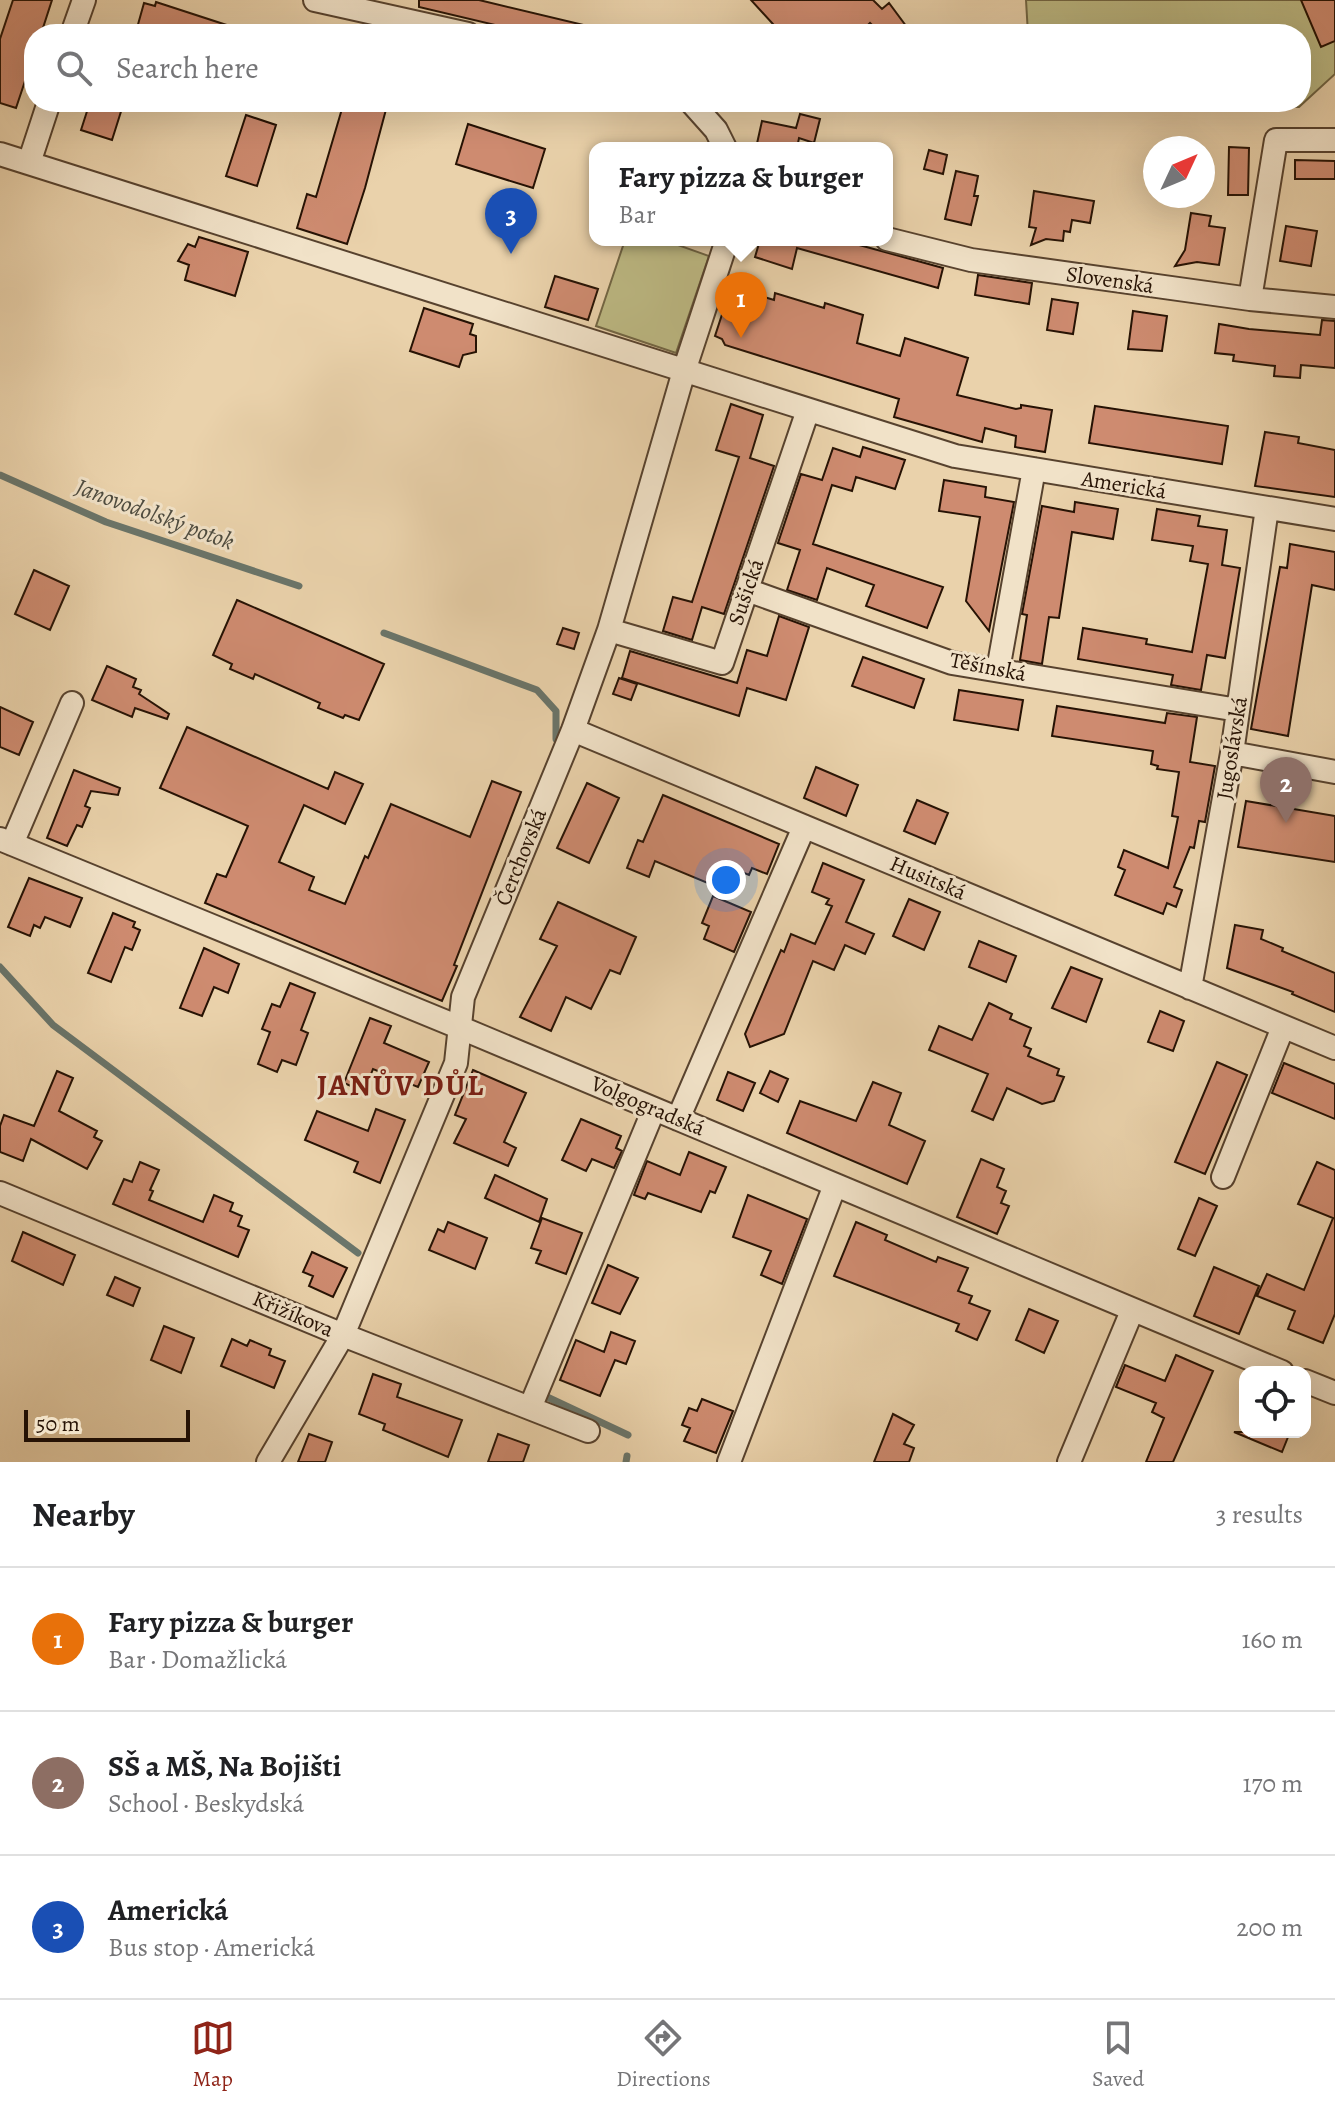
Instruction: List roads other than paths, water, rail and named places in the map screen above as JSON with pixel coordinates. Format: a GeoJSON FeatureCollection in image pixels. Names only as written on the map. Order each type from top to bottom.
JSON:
{"type":"FeatureCollection","features":[{"type":"Feature","properties":{"kind":"street"},"geometry":{"type":"LineString","coordinates":[[76,24],[84,0]]}},
{"type":"Feature","properties":{"kind":"street"},"geometry":{"type":"LineString","coordinates":[[315,0],[423,24]]}},
{"type":"Feature","properties":{"kind":"street"},"geometry":{"type":"LineString","coordinates":[[29,163],[46,112]]}},
{"type":"Feature","properties":{"kind":"street"},"geometry":{"type":"LineString","coordinates":[[700,112],[722,142]]}},
{"type":"Feature","properties":{"kind":"street"},"geometry":{"type":"LineString","coordinates":[[1250,299],[1276,140],[1335,140]]}},
{"type":"Feature","properties":{"kind":"street","name":"Americká"},"geometry":{"type":"LineString","coordinates":[[0,154],[955,456],[1335,519]]}},
{"type":"Feature","properties":{"kind":"street","name":"Slovenská"},"geometry":{"type":"LineString","coordinates":[[893,240],[971,260],[1250,299],[1335,307]]}},
{"type":"Feature","properties":{"kind":"street","name":"Čerchovská"},"geometry":{"type":"LineString","coordinates":[[268,1462],[343,1335],[456,1063],[463,997],[573,730],[609,630],[684,371],[725,246]]}},
{"type":"Feature","properties":{"kind":"street","name":"Sušická"},"geometry":{"type":"LineString","coordinates":[[609,630],[722,663],[808,410]]}},
{"type":"Feature","properties":{"kind":"street"},"geometry":{"type":"LineString","coordinates":[[998,670],[1034,469]]}},
{"type":"Feature","properties":{"kind":"street","name":"Jugoslávská"},"geometry":{"type":"LineString","coordinates":[[1190,988],[1232,753],[1267,508]]}},
{"type":"Feature","properties":{"kind":"street","name":"Těšínská"},"geometry":{"type":"LineString","coordinates":[[747,590],[952,663],[1238,710]]}},
{"type":"Feature","properties":{"kind":"street","name":"Volgogradská"},"geometry":{"type":"LineString","coordinates":[[72,703],[6,841],[1267,1366]]}},
{"type":"Feature","properties":{"kind":"street","name":"Husitská"},"geometry":{"type":"LineString","coordinates":[[573,730],[1335,1048]]}},
{"type":"Feature","properties":{"kind":"street"},"geometry":{"type":"LineString","coordinates":[[1232,753],[1335,772]]}},
{"type":"Feature","properties":{"kind":"street"},"geometry":{"type":"LineString","coordinates":[[678,1119],[804,827]]}},
{"type":"Feature","properties":{"kind":"street"},"geometry":{"type":"LineString","coordinates":[[1223,1177],[1283,1027]]}},
{"type":"Feature","properties":{"kind":"street"},"geometry":{"type":"LineString","coordinates":[[530,1408],[654,1109]]}},
{"type":"Feature","properties":{"kind":"street"},"geometry":{"type":"LineString","coordinates":[[729,1462],[835,1185]]}},
{"type":"Feature","properties":{"kind":"street","name":"Křižíkova"},"geometry":{"type":"LineString","coordinates":[[0,1193],[343,1335],[588,1431]]}},
{"type":"Feature","properties":{"kind":"street"},"geometry":{"type":"LineString","coordinates":[[1069,1462],[1132,1311]]}},
{"type":"Feature","properties":{"kind":"street"},"geometry":{"type":"LineString","coordinates":[[1311,1383],[1335,1393]]}},
{"type":"Feature","properties":{"kind":"waterway","name":"Janovodolský potok"},"geometry":{"type":"LineString","coordinates":[[0,475],[106,522],[299,586]]}},
{"type":"Feature","properties":{"kind":"waterway","name":"Janovodolský potok"},"geometry":{"type":"LineString","coordinates":[[384,633],[537,690],[556,711],[556,739]]}},
{"type":"Feature","properties":{"kind":"waterway"},"geometry":{"type":"LineString","coordinates":[[0,967],[53,1025],[358,1253]]}},
{"type":"Feature","properties":{"kind":"waterway","name":"Janovodolský potok"},"geometry":{"type":"LineString","coordinates":[[545,1396],[628,1435]]}},
{"type":"Feature","properties":{"kind":"waterway","name":"Janovodolský potok"},"geometry":{"type":"LineString","coordinates":[[626,1462],[627,1456]]}},
{"type":"Feature","properties":{"kind":"place","name":"Americká"},"geometry":{"type":"Point","coordinates":[511,254]}},
{"type":"Feature","properties":{"kind":"place","name":"Fary pizza & burger"},"geometry":{"type":"Point","coordinates":[741,338]}},
{"type":"Feature","properties":{"kind":"place","name":"SŠ a MŠ, Na Bojišti"},"geometry":{"type":"Point","coordinates":[1286,823]}},
{"type":"Feature","properties":{"kind":"district","name":"JANŮV DŮL"},"geometry":{"type":"Point","coordinates":[401,1085]}}]}
